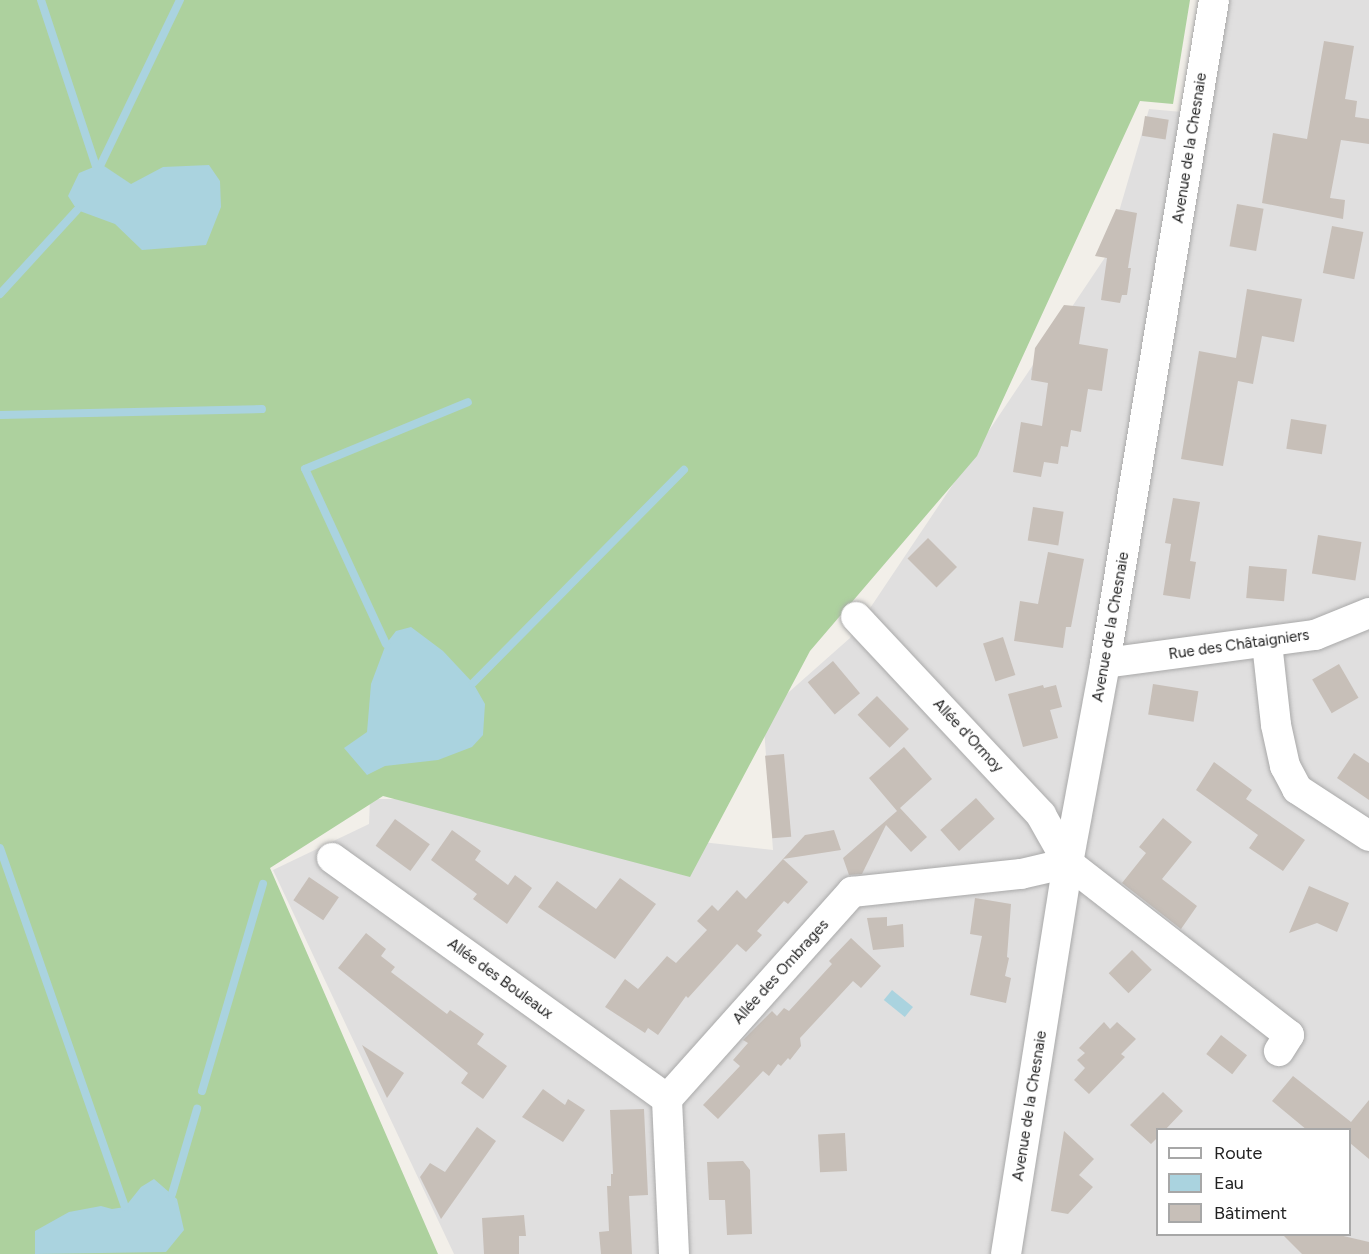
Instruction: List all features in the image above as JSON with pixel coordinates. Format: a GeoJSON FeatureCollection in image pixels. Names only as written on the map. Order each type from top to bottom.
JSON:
{"type":"FeatureCollection","features":[{"type":"Feature","properties":{"kind":"street","name":"Avenue de la Chesnaie"},"geometry":{"type":"LineString","coordinates":[[1006,1254],[1068,863],[1105,663],[1214,0]]}},
{"type":"Feature","properties":{"kind":"street","name":"Rue des Châtaigniers"},"geometry":{"type":"LineString","coordinates":[[1105,663],[1315,635],[1369,613]]}},
{"type":"Feature","properties":{"kind":"street","name":"Allée d'Ormoy"},"geometry":{"type":"LineString","coordinates":[[856,617],[1041,815],[1068,863]]}},
{"type":"Feature","properties":{"kind":"street"},"geometry":{"type":"LineString","coordinates":[[1267,643],[1276,725],[1286,766],[1297,789],[1369,836]]}},
{"type":"Feature","properties":{"kind":"street","name":"Allée des Bouleaux"},"geometry":{"type":"LineString","coordinates":[[332,858],[667,1099]]}},
{"type":"Feature","properties":{"kind":"street"},"geometry":{"type":"LineString","coordinates":[[1068,863],[1289,1035],[1279,1051]]}},
{"type":"Feature","properties":{"kind":"street","name":"Allée des Ombrages"},"geometry":{"type":"LineString","coordinates":[[667,1099],[852,892],[1021,874],[1068,863]]}},
{"type":"Feature","properties":{"kind":"street"},"geometry":{"type":"LineString","coordinates":[[667,1099],[674,1254]]}},
{"type":"Feature","properties":{"kind":"shaded area"},"geometry":{"type":"Polygon","coordinates":[[[1223,0],[1369,0],[1369,1254],[454,1254],[273,870],[369,824],[370,799],[430,799],[658,837],[773,850],[763,715],[850,638],[1106,256],[1149,109],[1204,114],[1223,0]]]}},
{"type":"Feature","properties":{"kind":"green space"},"geometry":{"type":"Polygon","coordinates":[[[0,0],[1190,0],[1173,104],[1140,101],[977,456],[810,651],[690,877],[383,796],[270,868],[438,1254],[0,1254],[0,0]]]}},
{"type":"Feature","properties":{"kind":"water"},"geometry":{"type":"Polygon","coordinates":[[[101,164],[131,184],[163,167],[209,165],[220,181],[221,207],[206,245],[142,250],[115,224],[77,210],[68,196],[79,173],[101,164]]]}},
{"type":"Feature","properties":{"kind":"water"},"geometry":{"type":"Polygon","coordinates":[[[411,627],[443,651],[473,683],[485,704],[483,735],[472,747],[438,760],[385,766],[367,775],[344,748],[367,732],[371,684],[386,644],[396,631],[411,627]]]}},
{"type":"Feature","properties":{"kind":"water"},"geometry":{"type":"Polygon","coordinates":[[[892,990],[913,1007],[905,1017],[884,1000],[892,990]]]}},
{"type":"Feature","properties":{"kind":"water"},"geometry":{"type":"Polygon","coordinates":[[[154,1179],[177,1199],[184,1230],[166,1252],[35,1254],[35,1231],[69,1212],[101,1206],[112,1209],[125,1207],[141,1187],[154,1179]]]}},
{"type":"Feature","properties":{"kind":"building"},"geometry":{"type":"Polygon","coordinates":[[[1324,41],[1354,46],[1345,99],[1357,101],[1355,117],[1369,119],[1369,144],[1341,140],[1330,198],[1345,200],[1343,219],[1262,203],[1273,133],[1307,139],[1324,41]]]}},
{"type":"Feature","properties":{"kind":"building"},"geometry":{"type":"Polygon","coordinates":[[[1145,116],[1169,120],[1166,140],[1142,136],[1145,116]]]}},
{"type":"Feature","properties":{"kind":"building"},"geometry":{"type":"Polygon","coordinates":[[[1237,204],[1264,209],[1256,251],[1230,246],[1237,204]]]}},
{"type":"Feature","properties":{"kind":"building"},"geometry":{"type":"Polygon","coordinates":[[[1116,209],[1137,213],[1128,268],[1131,268],[1127,295],[1122,295],[1120,303],[1101,300],[1107,258],[1095,256],[1116,209]]]}},
{"type":"Feature","properties":{"kind":"building"},"geometry":{"type":"Polygon","coordinates":[[[1332,226],[1363,232],[1354,279],[1323,273],[1332,226]]]}},
{"type":"Feature","properties":{"kind":"building"},"geometry":{"type":"Polygon","coordinates":[[[1247,289],[1302,299],[1294,342],[1262,336],[1253,384],[1238,381],[1223,466],[1181,459],[1199,351],[1236,358],[1247,289]]]}},
{"type":"Feature","properties":{"kind":"building"},"geometry":{"type":"Polygon","coordinates":[[[1064,305],[1085,307],[1079,344],[1108,349],[1102,391],[1088,389],[1081,432],[1071,430],[1068,447],[1061,446],[1058,464],[1044,462],[1041,477],[1013,472],[1021,422],[1042,426],[1048,383],[1031,380],[1035,348],[1064,305]]]}},
{"type":"Feature","properties":{"kind":"building"},"geometry":{"type":"Polygon","coordinates":[[[1291,419],[1327,425],[1322,454],[1286,449],[1291,419]]]}},
{"type":"Feature","properties":{"kind":"building"},"geometry":{"type":"Polygon","coordinates":[[[1173,498],[1200,502],[1190,561],[1196,562],[1190,599],[1163,595],[1171,544],[1165,543],[1173,498]]]}},
{"type":"Feature","properties":{"kind":"building"},"geometry":{"type":"Polygon","coordinates":[[[1033,507],[1064,512],[1058,545],[1028,541],[1033,507]]]}},
{"type":"Feature","properties":{"kind":"building"},"geometry":{"type":"Polygon","coordinates":[[[1318,535],[1361,542],[1355,580],[1312,574],[1318,535]]]}},
{"type":"Feature","properties":{"kind":"building"},"geometry":{"type":"Polygon","coordinates":[[[928,538],[957,567],[936,587],[907,559],[928,538]]]}},
{"type":"Feature","properties":{"kind":"building"},"geometry":{"type":"Polygon","coordinates":[[[1048,552],[1084,559],[1071,627],[1066,627],[1063,648],[1014,641],[1020,601],[1038,604],[1048,552]]]}},
{"type":"Feature","properties":{"kind":"building"},"geometry":{"type":"Polygon","coordinates":[[[1249,566],[1287,569],[1284,601],[1246,598],[1249,566]]]}},
{"type":"Feature","properties":{"kind":"building"},"geometry":{"type":"Polygon","coordinates":[[[1003,637],[1015,675],[995,682],[983,643],[1003,637]]]}},
{"type":"Feature","properties":{"kind":"building"},"geometry":{"type":"Polygon","coordinates":[[[833,661],[860,693],[835,714],[808,682],[833,661]]]}},
{"type":"Feature","properties":{"kind":"building"},"geometry":{"type":"Polygon","coordinates":[[[1339,664],[1358,698],[1332,713],[1312,680],[1339,664]]]}},
{"type":"Feature","properties":{"kind":"building"},"geometry":{"type":"Polygon","coordinates":[[[1153,684],[1198,691],[1194,722],[1148,715],[1153,684]]]}},
{"type":"Feature","properties":{"kind":"building"},"geometry":{"type":"Polygon","coordinates":[[[1043,685],[1044,688],[1056,685],[1062,707],[1050,710],[1058,738],[1023,747],[1008,694],[1043,685]]]}},
{"type":"Feature","properties":{"kind":"building"},"geometry":{"type":"Polygon","coordinates":[[[877,696],[909,729],[890,748],[858,715],[877,696]]]}},
{"type":"Feature","properties":{"kind":"building"},"geometry":{"type":"Polygon","coordinates":[[[904,747],[932,779],[900,808],[927,837],[911,852],[886,825],[862,874],[849,875],[843,858],[897,811],[869,778],[904,747]]]}},
{"type":"Feature","properties":{"kind":"building"},"geometry":{"type":"Polygon","coordinates":[[[1354,753],[1369,763],[1369,800],[1337,778],[1354,753]]]}},
{"type":"Feature","properties":{"kind":"building"},"geometry":{"type":"Polygon","coordinates":[[[784,754],[791,837],[772,838],[765,756],[784,754]]]}},
{"type":"Feature","properties":{"kind":"building"},"geometry":{"type":"Polygon","coordinates":[[[1214,762],[1252,790],[1246,799],[1305,840],[1283,871],[1249,848],[1258,835],[1196,790],[1214,762]]]}},
{"type":"Feature","properties":{"kind":"building"},"geometry":{"type":"Polygon","coordinates":[[[976,798],[995,819],[959,851],[940,830],[976,798]]]}},
{"type":"Feature","properties":{"kind":"building"},"geometry":{"type":"Polygon","coordinates":[[[1163,818],[1192,842],[1162,879],[1197,906],[1181,929],[1122,883],[1146,853],[1139,847],[1163,818]]]}},
{"type":"Feature","properties":{"kind":"building"},"geometry":{"type":"Polygon","coordinates":[[[395,819],[430,844],[410,871],[376,846],[395,819]]]}},
{"type":"Feature","properties":{"kind":"building"},"geometry":{"type":"Polygon","coordinates":[[[452,830],[481,851],[475,860],[508,885],[515,875],[532,888],[507,924],[473,899],[477,894],[431,860],[452,830]]]}},
{"type":"Feature","properties":{"kind":"building"},"geometry":{"type":"Polygon","coordinates":[[[834,830],[841,850],[783,859],[808,882],[788,904],[784,901],[757,931],[762,935],[746,952],[737,944],[688,998],[686,996],[658,1035],[648,1028],[645,1033],[605,1007],[625,979],[638,989],[667,956],[676,963],[707,930],[697,921],[712,905],[718,911],[737,890],[746,899],[805,835],[834,830]]]}},
{"type":"Feature","properties":{"kind":"building"},"geometry":{"type":"Polygon","coordinates":[[[309,877],[339,897],[323,920],[293,900],[309,877]]]}},
{"type":"Feature","properties":{"kind":"building"},"geometry":{"type":"Polygon","coordinates":[[[620,878],[656,904],[615,959],[538,907],[557,881],[596,909],[620,878]]]}},
{"type":"Feature","properties":{"kind":"building"},"geometry":{"type":"Polygon","coordinates":[[[1309,886],[1349,903],[1337,932],[1317,923],[1289,933],[1309,886]]]}},
{"type":"Feature","properties":{"kind":"building"},"geometry":{"type":"Polygon","coordinates":[[[975,898],[1011,904],[1007,957],[1009,958],[1005,976],[1011,978],[1006,1003],[970,995],[982,936],[970,934],[975,898]]]}},
{"type":"Feature","properties":{"kind":"building"},"geometry":{"type":"Polygon","coordinates":[[[887,917],[887,926],[903,924],[904,947],[873,950],[867,918],[887,917]]]}},
{"type":"Feature","properties":{"kind":"building"},"geometry":{"type":"Polygon","coordinates":[[[366,933],[386,949],[381,956],[395,967],[391,972],[447,1014],[450,1010],[484,1034],[477,1044],[507,1066],[483,1099],[461,1083],[468,1073],[338,968],[366,933]]]}},
{"type":"Feature","properties":{"kind":"building"},"geometry":{"type":"Polygon","coordinates":[[[851,938],[881,966],[861,988],[853,981],[800,1038],[801,1046],[790,1060],[788,1058],[781,1066],[778,1064],[769,1076],[763,1071],[718,1119],[703,1105],[740,1066],[733,1060],[748,1043],[743,1040],[772,1011],[777,1016],[784,1008],[789,1011],[832,964],[829,961],[851,938]]]}},
{"type":"Feature","properties":{"kind":"building"},"geometry":{"type":"Polygon","coordinates":[[[1132,950],[1152,970],[1128,993],[1109,973],[1132,950]]]}},
{"type":"Feature","properties":{"kind":"building"},"geometry":{"type":"Polygon","coordinates":[[[1104,1022],[1110,1029],[1117,1022],[1136,1039],[1121,1054],[1125,1057],[1089,1094],[1074,1080],[1085,1068],[1077,1060],[1085,1053],[1079,1048],[1104,1022]]]}},
{"type":"Feature","properties":{"kind":"building"},"geometry":{"type":"Polygon","coordinates":[[[1221,1035],[1247,1055],[1232,1074],[1206,1054],[1221,1035]]]}},
{"type":"Feature","properties":{"kind":"building"},"geometry":{"type":"Polygon","coordinates":[[[362,1045],[404,1073],[387,1098],[362,1045]]]}},
{"type":"Feature","properties":{"kind":"building"},"geometry":{"type":"Polygon","coordinates":[[[1293,1076],[1351,1122],[1369,1100],[1369,1159],[1351,1144],[1351,1128],[1305,1128],[1272,1101],[1293,1076]]]}},
{"type":"Feature","properties":{"kind":"building"},"geometry":{"type":"Polygon","coordinates":[[[543,1089],[565,1105],[568,1099],[585,1110],[563,1142],[522,1117],[543,1089]]]}},
{"type":"Feature","properties":{"kind":"building"},"geometry":{"type":"Polygon","coordinates":[[[1163,1092],[1183,1111],[1167,1128],[1156,1128],[1156,1139],[1151,1144],[1130,1125],[1163,1092]]]}},
{"type":"Feature","properties":{"kind":"building"},"geometry":{"type":"Polygon","coordinates":[[[644,1109],[648,1195],[629,1196],[632,1254],[601,1254],[599,1232],[609,1231],[607,1186],[611,1186],[611,1174],[613,1174],[610,1110],[644,1109]]]}},
{"type":"Feature","properties":{"kind":"building"},"geometry":{"type":"Polygon","coordinates":[[[477,1127],[496,1141],[441,1219],[420,1177],[430,1163],[445,1172],[477,1127]]]}},
{"type":"Feature","properties":{"kind":"building"},"geometry":{"type":"Polygon","coordinates":[[[1064,1131],[1094,1159],[1079,1175],[1093,1187],[1068,1214],[1051,1211],[1064,1131]]]}},
{"type":"Feature","properties":{"kind":"building"},"geometry":{"type":"Polygon","coordinates":[[[845,1133],[847,1171],[820,1172],[818,1134],[845,1133]]]}},
{"type":"Feature","properties":{"kind":"building"},"geometry":{"type":"Polygon","coordinates":[[[743,1161],[750,1170],[752,1234],[727,1235],[725,1200],[709,1200],[707,1162],[743,1161]]]}},
{"type":"Feature","properties":{"kind":"building"},"geometry":{"type":"Polygon","coordinates":[[[524,1215],[526,1236],[519,1236],[519,1254],[484,1254],[482,1218],[524,1215]]]}},
{"type":"Feature","properties":{"kind":"building"},"geometry":{"type":"Polygon","coordinates":[[[1284,1236],[1344,1236],[1369,1242],[1369,1254],[1302,1254],[1284,1236]]]}},
{"type":"Feature","properties":{"kind":"waterway"},"geometry":{"type":"LineString","coordinates":[[41,0],[96,166]]}},
{"type":"Feature","properties":{"kind":"waterway"},"geometry":{"type":"LineString","coordinates":[[101,164],[180,0]]}},
{"type":"Feature","properties":{"kind":"waterway"},"geometry":{"type":"LineString","coordinates":[[0,294],[77,210]]}},
{"type":"Feature","properties":{"kind":"waterway"},"geometry":{"type":"LineString","coordinates":[[386,644],[305,469],[468,402]]}},
{"type":"Feature","properties":{"kind":"waterway"},"geometry":{"type":"LineString","coordinates":[[0,415],[262,409]]}},
{"type":"Feature","properties":{"kind":"waterway"},"geometry":{"type":"LineString","coordinates":[[473,683],[684,470]]}},
{"type":"Feature","properties":{"kind":"waterway"},"geometry":{"type":"LineString","coordinates":[[0,848],[125,1207]]}},
{"type":"Feature","properties":{"kind":"waterway"},"geometry":{"type":"LineString","coordinates":[[202,1091],[263,884]]}},
{"type":"Feature","properties":{"kind":"waterway"},"geometry":{"type":"LineString","coordinates":[[172,1194],[197,1109]]}}]}
